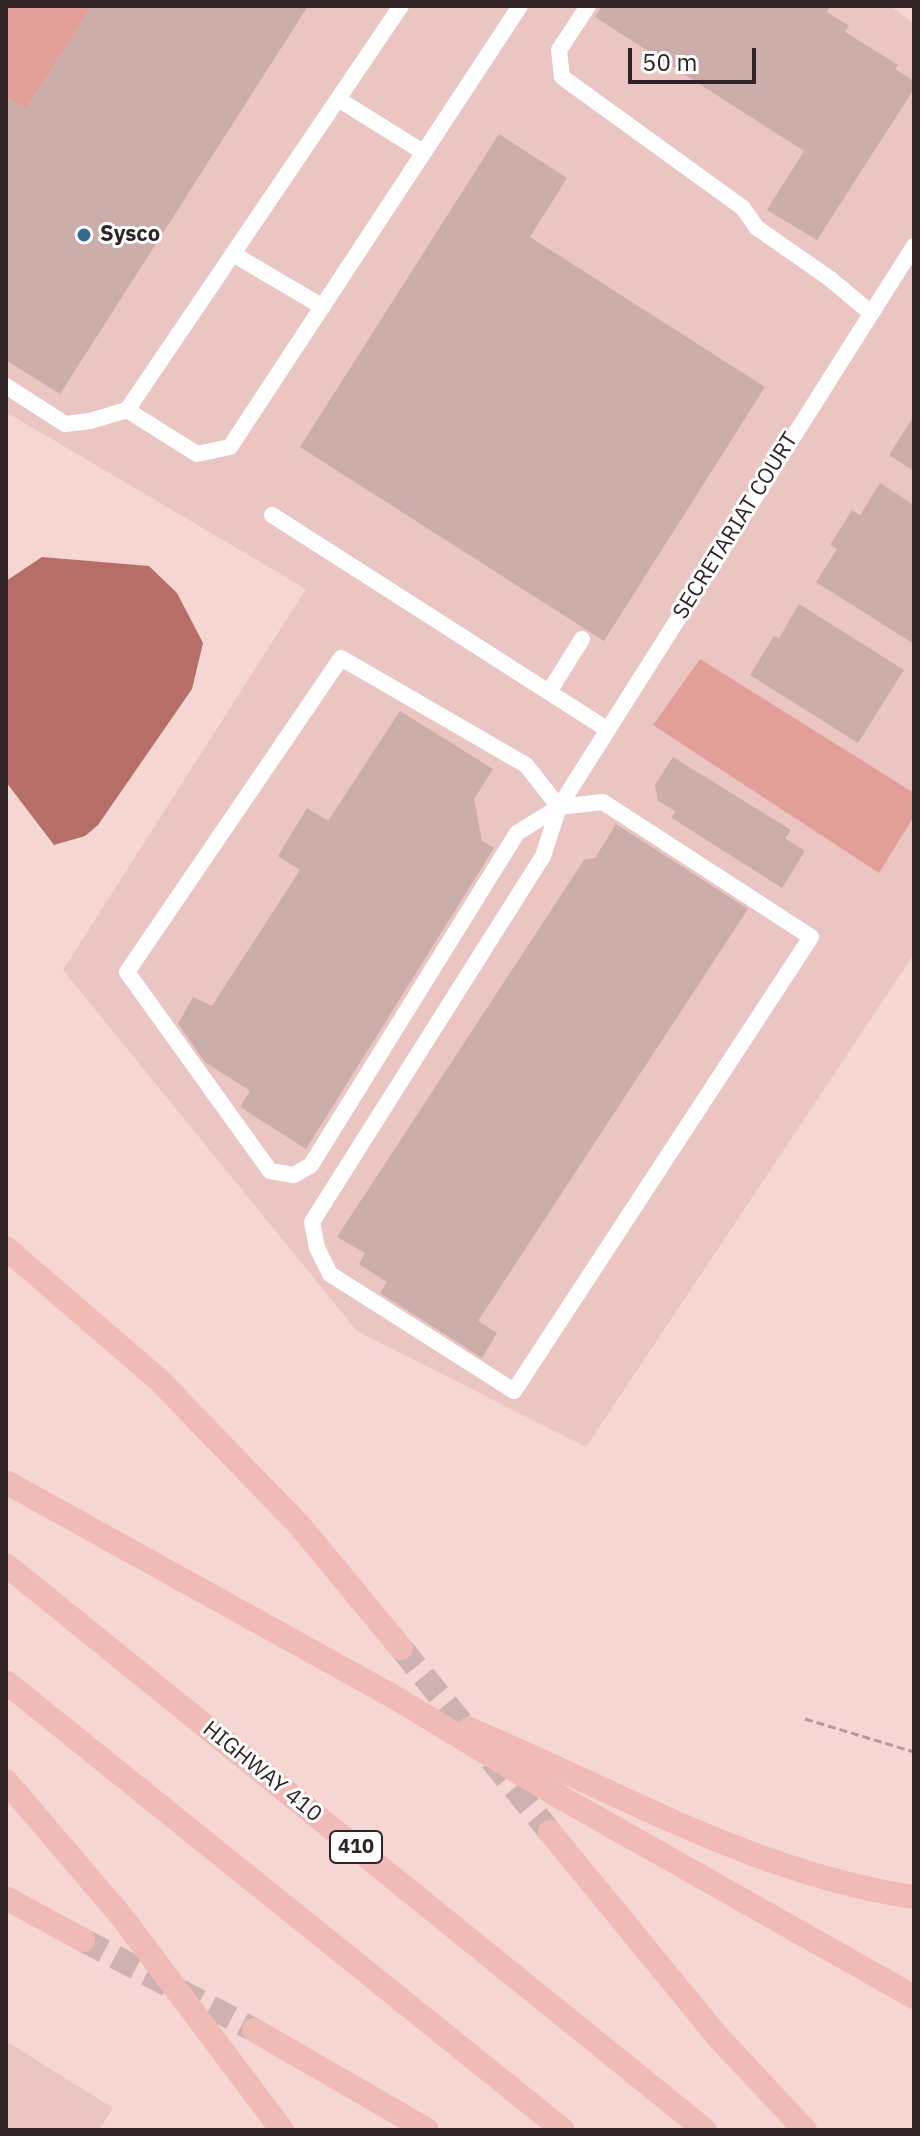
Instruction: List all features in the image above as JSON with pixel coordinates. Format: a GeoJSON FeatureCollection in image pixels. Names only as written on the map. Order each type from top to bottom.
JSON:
{"type":"FeatureCollection","features":[{"type":"Feature","properties":{"kind":"highway"},"geometry":{"type":"LineString","coordinates":[[6,1248],[159,1380],[300,1526],[401,1648]]}},
{"type":"Feature","properties":{"kind":"highway"},"geometry":{"type":"LineString","coordinates":[[6,1482],[394,1697],[553,1793],[914,1997]]}},
{"type":"Feature","properties":{"kind":"highway","name":"HIGHWAY 410"},"geometry":{"type":"LineString","coordinates":[[6,1565],[705,2130]]}},
{"type":"Feature","properties":{"kind":"highway"},"geometry":{"type":"LineString","coordinates":[[6,1682],[563,2130]]}},
{"type":"Feature","properties":{"kind":"highway"},"geometry":{"type":"LineString","coordinates":[[394,1697],[521,1750],[662,1817],[749,1853],[848,1885],[914,1897]]}},
{"type":"Feature","properties":{"kind":"highway"},"geometry":{"type":"LineString","coordinates":[[6,1781],[122,1917],[282,2130]]}},
{"type":"Feature","properties":{"kind":"highway"},"geometry":{"type":"LineString","coordinates":[[550,1832],[718,2037],[805,2130]]}},
{"type":"Feature","properties":{"kind":"highway"},"geometry":{"type":"LineString","coordinates":[[6,1898],[83,1940]]}},
{"type":"Feature","properties":{"kind":"highway"},"geometry":{"type":"LineString","coordinates":[[254,2030],[427,2130]]}},
{"type":"Feature","properties":{"kind":"street"},"geometry":{"type":"LineString","coordinates":[[6,386],[65,424],[90,421],[127,410],[401,6]]}},
{"type":"Feature","properties":{"kind":"street"},"geometry":{"type":"LineString","coordinates":[[127,410],[197,454],[230,447],[520,6]]}},
{"type":"Feature","properties":{"kind":"street"},"geometry":{"type":"LineString","coordinates":[[588,6],[559,50],[562,77],[743,208],[757,228],[829,278],[871,313]]}},
{"type":"Feature","properties":{"kind":"street"},"geometry":{"type":"LineString","coordinates":[[338,99],[423,152]]}},
{"type":"Feature","properties":{"kind":"street","name":"SECRETARIAT COURT"},"geometry":{"type":"LineString","coordinates":[[559,807],[914,246]]}},
{"type":"Feature","properties":{"kind":"street"},"geometry":{"type":"LineString","coordinates":[[233,254],[323,307]]}},
{"type":"Feature","properties":{"kind":"street"},"geometry":{"type":"LineString","coordinates":[[272,515],[608,730]]}},
{"type":"Feature","properties":{"kind":"street"},"geometry":{"type":"LineString","coordinates":[[549,692],[582,639]]}},
{"type":"Feature","properties":{"kind":"street"},"geometry":{"type":"LineString","coordinates":[[559,807],[526,765],[341,658],[127,972],[270,1171],[294,1175],[311,1165],[517,833],[559,807],[603,802],[811,937],[514,1391],[330,1274],[317,1248],[312,1222],[543,856],[559,807]]}},
{"type":"Feature","properties":{"kind":"path"},"geometry":{"type":"LineString","coordinates":[[805,1719],[914,1752]]}},
{"type":"Feature","properties":{"kind":"shaded area"},"geometry":{"type":"Polygon","coordinates":[[[6,6],[891,6],[914,24],[914,954],[586,1447],[357,1331],[63,970],[306,589],[6,412],[6,6]]]}},
{"type":"Feature","properties":{"kind":"shaded area"},"geometry":{"type":"Polygon","coordinates":[[[6,6],[92,6],[26,109],[6,97],[6,6]]]}},
{"type":"Feature","properties":{"kind":"shaded area"},"geometry":{"type":"Polygon","coordinates":[[[42,557],[149,566],[177,593],[203,643],[192,689],[98,825],[85,836],[54,845],[6,782],[6,581],[42,557]]]}},
{"type":"Feature","properties":{"kind":"shaded area"},"geometry":{"type":"Polygon","coordinates":[[[700,659],[914,793],[914,816],[879,873],[653,725],[700,659]]]}},
{"type":"Feature","properties":{"kind":"shaded area"},"geometry":{"type":"Polygon","coordinates":[[[6,2041],[113,2108],[99,2130],[6,2130],[6,2041]]]}},
{"type":"Feature","properties":{"kind":"building","name":"Sysco"},"geometry":{"type":"Polygon","coordinates":[[[92,6],[308,6],[60,394],[6,360],[6,97],[26,109],[92,6]]]}},
{"type":"Feature","properties":{"kind":"building"},"geometry":{"type":"Polygon","coordinates":[[[602,6],[831,6],[827,12],[849,26],[845,32],[898,65],[895,69],[914,81],[914,89],[817,240],[767,210],[804,151],[595,17],[602,6]]]}},
{"type":"Feature","properties":{"kind":"building"},"geometry":{"type":"Polygon","coordinates":[[[499,134],[567,178],[530,237],[765,387],[604,641],[300,447],[499,134]]]}},
{"type":"Feature","properties":{"kind":"building"},"geometry":{"type":"Polygon","coordinates":[[[914,416],[914,471],[889,455],[914,416]]]}},
{"type":"Feature","properties":{"kind":"building"},"geometry":{"type":"Polygon","coordinates":[[[880,483],[914,505],[914,644],[816,582],[837,549],[830,545],[852,510],[860,515],[880,483]]]}},
{"type":"Feature","properties":{"kind":"building"},"geometry":{"type":"Polygon","coordinates":[[[799,604],[904,670],[858,743],[750,675],[774,636],[779,638],[799,604]]]}},
{"type":"Feature","properties":{"kind":"building"},"geometry":{"type":"Polygon","coordinates":[[[400,711],[493,769],[474,799],[482,841],[494,848],[306,1149],[240,1107],[250,1091],[205,1062],[178,1024],[193,997],[212,1006],[300,870],[278,856],[307,808],[328,821],[400,711]]]}},
{"type":"Feature","properties":{"kind":"building"},"geometry":{"type":"Polygon","coordinates":[[[673,757],[791,830],[785,838],[805,851],[782,888],[672,818],[675,811],[658,801],[655,785],[673,757]]]}},
{"type":"Feature","properties":{"kind":"building"},"geometry":{"type":"Polygon","coordinates":[[[616,824],[748,909],[478,1321],[497,1333],[482,1358],[380,1293],[387,1282],[359,1264],[365,1253],[337,1237],[584,860],[595,858],[616,824]]]}},
{"type":"Feature","properties":{"kind":"tunnel"},"geometry":{"type":"LineString","coordinates":[[401,1648],[550,1832]]}},
{"type":"Feature","properties":{"kind":"tunnel"},"geometry":{"type":"LineString","coordinates":[[83,1940],[254,2030]]}},
{"type":"Feature","properties":{"kind":"place","name":"Sysco"},"geometry":{"type":"Point","coordinates":[84,235]}}]}
